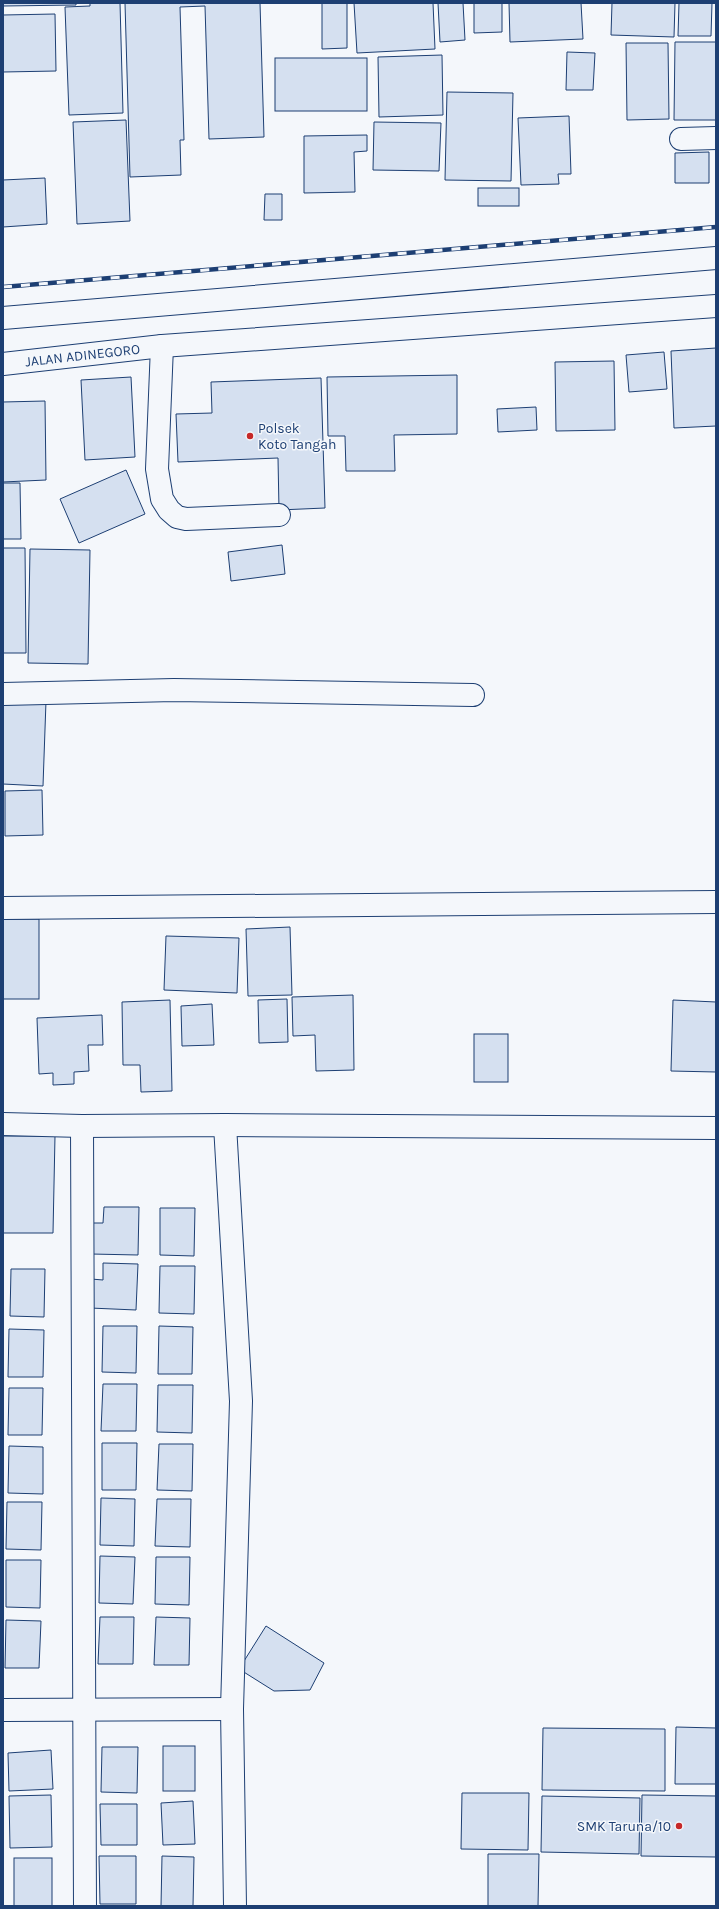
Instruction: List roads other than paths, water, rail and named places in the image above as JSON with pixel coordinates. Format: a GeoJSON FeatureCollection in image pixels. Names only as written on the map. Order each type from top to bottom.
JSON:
{"type":"FeatureCollection","features":[{"type":"Feature","properties":{"kind":"main road"},"geometry":{"type":"LineString","coordinates":[[681,139],[716,138]]}},
{"type":"Feature","properties":{"kind":"main road"},"geometry":{"type":"LineString","coordinates":[[3,318],[716,258]]}},
{"type":"Feature","properties":{"kind":"main road","name":"JALAN ADINEGORO"},"geometry":{"type":"LineString","coordinates":[[3,364],[162,346],[716,306]]}},
{"type":"Feature","properties":{"kind":"main road"},"geometry":{"type":"LineString","coordinates":[[162,346],[157,469],[162,499],[169,510],[177,517],[186,519],[279,515]]}},
{"type":"Feature","properties":{"kind":"main road"},"geometry":{"type":"LineString","coordinates":[[3,694],[174,690],[473,695]]}},
{"type":"Feature","properties":{"kind":"main road"},"geometry":{"type":"LineString","coordinates":[[3,908],[716,902]]}},
{"type":"Feature","properties":{"kind":"main road"},"geometry":{"type":"LineString","coordinates":[[3,1124],[82,1126],[225,1125],[716,1128]]}},
{"type":"Feature","properties":{"kind":"main road"},"geometry":{"type":"LineString","coordinates":[[225,1125],[241,1400],[232,1709],[236,1906]]}},
{"type":"Feature","properties":{"kind":"main road"},"geometry":{"type":"LineString","coordinates":[[82,1126],[83,1710],[85,1906]]}},
{"type":"Feature","properties":{"kind":"main road"},"geometry":{"type":"LineString","coordinates":[[3,1710],[232,1709]]}},
{"type":"Feature","properties":{"kind":"railway"},"geometry":{"type":"LineString","coordinates":[[3,287],[716,227]]}},
{"type":"Feature","properties":{"kind":"place","name":"Polsek Koto Tangah"},"geometry":{"type":"Point","coordinates":[250,436]}},
{"type":"Feature","properties":{"kind":"place","name":"SMK Taruna/10"},"geometry":{"type":"Point","coordinates":[679,1826]}}]}
